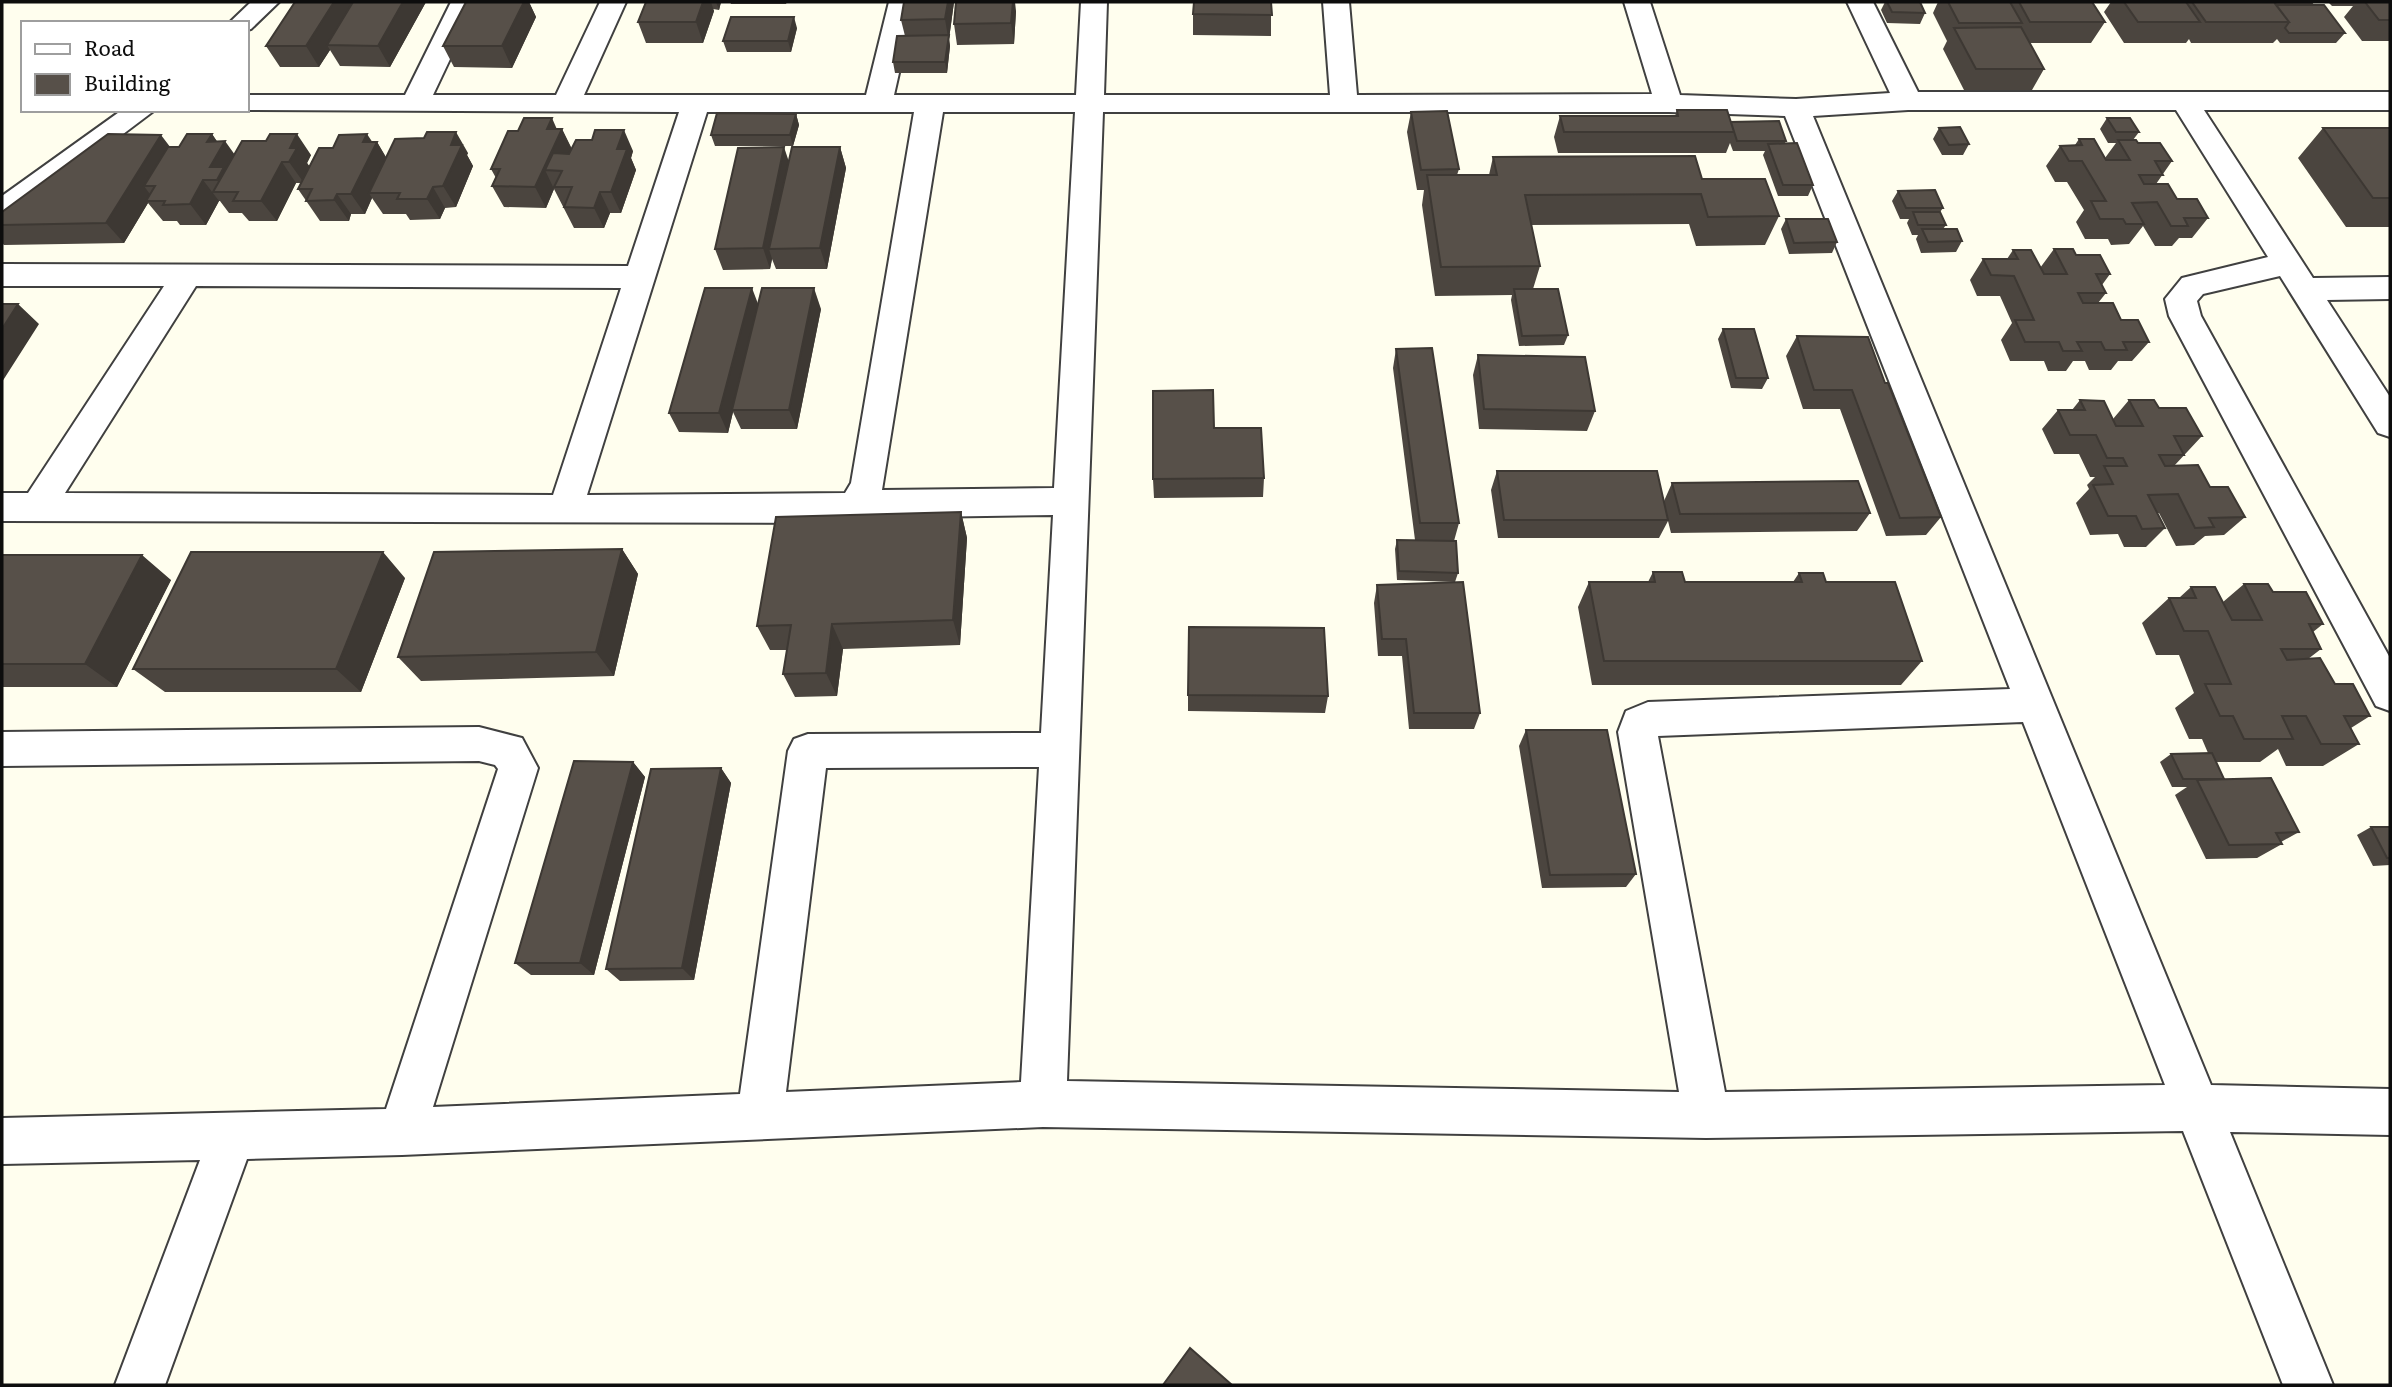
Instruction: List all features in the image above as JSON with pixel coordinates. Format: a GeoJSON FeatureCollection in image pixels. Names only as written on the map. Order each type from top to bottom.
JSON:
{"type":"FeatureCollection","features":[{"type":"Feature","properties":{"kind":"street"},"geometry":{"type":"LineString","coordinates":[[244,21],[266,2]]}},
{"type":"Feature","properties":{"kind":"street"},"geometry":{"type":"LineString","coordinates":[[415,103],[464,2]]}},
{"type":"Feature","properties":{"kind":"street"},"geometry":{"type":"LineString","coordinates":[[566,103],[613,2]]}},
{"type":"Feature","properties":{"kind":"street"},"geometry":{"type":"LineString","coordinates":[[878,103],[902,2]]}},
{"type":"Feature","properties":{"kind":"street"},"geometry":{"type":"LineString","coordinates":[[1043,1104],[1094,2]]}},
{"type":"Feature","properties":{"kind":"street"},"geometry":{"type":"LineString","coordinates":[[1336,2],[1344,102]]}},
{"type":"Feature","properties":{"kind":"street"},"geometry":{"type":"LineString","coordinates":[[1637,2],[1669,103]]}},
{"type":"Feature","properties":{"kind":"street"},"geometry":{"type":"LineString","coordinates":[[1860,2],[1908,101]]}},
{"type":"Feature","properties":{"kind":"street"},"geometry":{"type":"LineString","coordinates":[[248,104],[1344,102],[1669,103],[1796,108],[1908,101],[2390,102]]}},
{"type":"Feature","properties":{"kind":"street"},"geometry":{"type":"LineString","coordinates":[[2185,102],[2390,424]]}},
{"type":"Feature","properties":{"kind":"street"},"geometry":{"type":"LineString","coordinates":[[566,507],[696,103]]}},
{"type":"Feature","properties":{"kind":"street"},"geometry":{"type":"LineString","coordinates":[[857,504],[868,484],[930,103]]}},
{"type":"Feature","properties":{"kind":"street"},"geometry":{"type":"LineString","coordinates":[[1796,108],[2308,1385]]}},
{"type":"Feature","properties":{"kind":"street"},"geometry":{"type":"LineString","coordinates":[[2,210],[138,112]]}},
{"type":"Feature","properties":{"kind":"street"},"geometry":{"type":"LineString","coordinates":[[2,275],[186,278],[640,278]]}},
{"type":"Feature","properties":{"kind":"street"},"geometry":{"type":"LineString","coordinates":[[2390,288],[2296,276],[2193,286],[2181,299],[2192,328],[2390,694]]}},
{"type":"Feature","properties":{"kind":"street"},"geometry":{"type":"LineString","coordinates":[[38,507],[186,278]]}},
{"type":"Feature","properties":{"kind":"street"},"geometry":{"type":"LineString","coordinates":[[2,507],[834,509],[857,504],[1071,501]]}},
{"type":"Feature","properties":{"kind":"street"},"geometry":{"type":"LineString","coordinates":[[1706,1115],[1638,732],[1640,723],[1648,719],[2035,705]]}},
{"type":"Feature","properties":{"kind":"street"},"geometry":{"type":"LineString","coordinates":[[2,750],[479,744],[508,750],[518,768],[402,1132]]}},
{"type":"Feature","properties":{"kind":"street"},"geometry":{"type":"LineString","coordinates":[[760,1117],[808,751],[1059,750]]}},
{"type":"Feature","properties":{"kind":"street"},"geometry":{"type":"LineString","coordinates":[[2,1141],[402,1132],[1043,1104],[1706,1115],[2196,1108],[2390,1112]]}},
{"type":"Feature","properties":{"kind":"street"},"geometry":{"type":"LineString","coordinates":[[140,1385],[233,1134]]}},
{"type":"Feature","properties":{"kind":"building"},"geometry":{"type":"Polygon","coordinates":[[[295,2],[334,2],[306,46],[266,46],[295,2]]]}},
{"type":"Feature","properties":{"kind":"building"},"geometry":{"type":"Polygon","coordinates":[[[353,2],[403,2],[378,46],[327,45],[353,2]]]}},
{"type":"Feature","properties":{"kind":"building"},"geometry":{"type":"Polygon","coordinates":[[[466,2],[524,2],[502,46],[443,46],[466,2]]]}},
{"type":"Feature","properties":{"kind":"building"},"geometry":{"type":"Polygon","coordinates":[[[646,2],[703,2],[696,22],[638,22],[646,2]]]}},
{"type":"Feature","properties":{"kind":"building"},"geometry":{"type":"Polygon","coordinates":[[[904,2],[948,2],[945,19],[901,20],[904,2]]]}},
{"type":"Feature","properties":{"kind":"building"},"geometry":{"type":"Polygon","coordinates":[[[956,2],[1013,2],[1011,23],[954,24],[956,2]]]}},
{"type":"Feature","properties":{"kind":"building"},"geometry":{"type":"Polygon","coordinates":[[[1194,2],[1271,2],[1272,15],[1193,14],[1194,2]]]}},
{"type":"Feature","properties":{"kind":"building"},"geometry":{"type":"Polygon","coordinates":[[[1887,2],[1920,2],[1925,13],[1892,12],[1887,2]]]}},
{"type":"Feature","properties":{"kind":"building"},"geometry":{"type":"Polygon","coordinates":[[[1948,2],[2010,2],[2022,23],[1959,23],[1948,2]]]}},
{"type":"Feature","properties":{"kind":"building"},"geometry":{"type":"Polygon","coordinates":[[[2019,2],[2092,2],[2105,22],[2030,22],[2019,2]]]}},
{"type":"Feature","properties":{"kind":"building"},"geometry":{"type":"Polygon","coordinates":[[[2124,2],[2186,2],[2200,22],[2138,22],[2124,2]]]}},
{"type":"Feature","properties":{"kind":"building"},"geometry":{"type":"Polygon","coordinates":[[[2192,2],[2274,2],[2289,22],[2206,22],[2192,2]]]}},
{"type":"Feature","properties":{"kind":"building"},"geometry":{"type":"Polygon","coordinates":[[[2365,2],[2390,2],[2390,20],[2379,20],[2365,2]]]}},
{"type":"Feature","properties":{"kind":"building"},"geometry":{"type":"Polygon","coordinates":[[[2276,5],[2324,5],[2345,33],[2289,33],[2285,28],[2289,22],[2276,5]]]}},
{"type":"Feature","properties":{"kind":"building"},"geometry":{"type":"Polygon","coordinates":[[[731,17],[794,17],[788,41],[723,41],[731,17]]]}},
{"type":"Feature","properties":{"kind":"building"},"geometry":{"type":"Polygon","coordinates":[[[2021,27],[2044,69],[1976,69],[1954,28],[2021,27]]]}},
{"type":"Feature","properties":{"kind":"building"},"geometry":{"type":"Polygon","coordinates":[[[949,35],[945,62],[893,62],[897,36],[949,35]]]}},
{"type":"Feature","properties":{"kind":"building"},"geometry":{"type":"Polygon","coordinates":[[[1677,110],[1727,110],[1734,132],[1564,132],[1560,116],[1678,116],[1677,110]]]}},
{"type":"Feature","properties":{"kind":"building"},"geometry":{"type":"Polygon","coordinates":[[[1447,111],[1459,169],[1421,170],[1411,112],[1447,111]]]}},
{"type":"Feature","properties":{"kind":"building"},"geometry":{"type":"Polygon","coordinates":[[[717,113],[796,114],[790,135],[711,135],[717,113]]]}},
{"type":"Feature","properties":{"kind":"building"},"geometry":{"type":"Polygon","coordinates":[[[524,118],[552,118],[547,129],[562,129],[535,187],[492,186],[500,169],[491,169],[508,131],[518,131],[524,118]]]}},
{"type":"Feature","properties":{"kind":"building"},"geometry":{"type":"Polygon","coordinates":[[[2107,118],[2130,118],[2139,132],[2116,132],[2107,118]]]}},
{"type":"Feature","properties":{"kind":"building"},"geometry":{"type":"Polygon","coordinates":[[[1779,121],[1786,141],[1737,141],[1731,122],[1779,121]]]}},
{"type":"Feature","properties":{"kind":"building"},"geometry":{"type":"Polygon","coordinates":[[[1960,127],[1969,144],[1949,145],[1939,128],[1960,127]]]}},
{"type":"Feature","properties":{"kind":"building"},"geometry":{"type":"Polygon","coordinates":[[[2323,128],[2390,128],[2390,198],[2373,198],[2323,128]]]}},
{"type":"Feature","properties":{"kind":"building"},"geometry":{"type":"Polygon","coordinates":[[[595,130],[624,130],[617,149],[627,149],[611,192],[600,192],[594,208],[564,207],[572,187],[554,187],[562,171],[545,170],[553,153],[569,154],[576,140],[592,140],[595,130]]]}},
{"type":"Feature","properties":{"kind":"building"},"geometry":{"type":"Polygon","coordinates":[[[427,132],[456,132],[451,145],[462,145],[443,186],[433,187],[427,199],[397,199],[400,193],[369,193],[395,139],[424,138],[427,132]]]}},
{"type":"Feature","properties":{"kind":"building"},"geometry":{"type":"Polygon","coordinates":[[[108,134],[161,135],[106,223],[2,225],[2,212],[108,134]]]}},
{"type":"Feature","properties":{"kind":"building"},"geometry":{"type":"Polygon","coordinates":[[[187,134],[212,134],[207,142],[225,141],[210,167],[224,167],[217,180],[203,180],[190,204],[163,205],[165,201],[146,201],[155,186],[144,186],[168,147],[179,147],[187,134]]]}},
{"type":"Feature","properties":{"kind":"building"},"geometry":{"type":"Polygon","coordinates":[[[270,134],[297,134],[290,148],[297,148],[289,162],[282,162],[261,201],[233,201],[238,192],[213,192],[242,141],[266,141],[270,134]]]}},
{"type":"Feature","properties":{"kind":"building"},"geometry":{"type":"Polygon","coordinates":[[[367,134],[363,142],[377,142],[351,194],[337,194],[334,200],[306,201],[312,189],[298,189],[319,148],[333,148],[339,135],[367,134]]]}},
{"type":"Feature","properties":{"kind":"building"},"geometry":{"type":"Polygon","coordinates":[[[2079,139],[2094,139],[2106,160],[2130,160],[2118,140],[2160,143],[2172,161],[2155,161],[2163,175],[2139,175],[2144,184],[2168,184],[2177,199],[2197,199],[2208,218],[2184,218],[2188,226],[2171,226],[2157,202],[2132,203],[2144,224],[2126,224],[2123,219],[2100,219],[2091,201],[2106,201],[2082,161],[2069,161],[2060,146],[2082,145],[2079,139]]]}},
{"type":"Feature","properties":{"kind":"building"},"geometry":{"type":"Polygon","coordinates":[[[1797,143],[1813,185],[1783,185],[1768,144],[1797,143]]]}},
{"type":"Feature","properties":{"kind":"building"},"geometry":{"type":"Polygon","coordinates":[[[784,147],[763,248],[715,249],[738,148],[784,147]]]}},
{"type":"Feature","properties":{"kind":"building"},"geometry":{"type":"Polygon","coordinates":[[[792,147],[840,147],[820,248],[769,249],[792,147]]]}},
{"type":"Feature","properties":{"kind":"building"},"geometry":{"type":"Polygon","coordinates":[[[1695,156],[1702,179],[1765,179],[1779,216],[1708,217],[1701,194],[1525,195],[1540,266],[1441,267],[1427,175],[1497,175],[1493,157],[1695,156]]]}},
{"type":"Feature","properties":{"kind":"building"},"geometry":{"type":"Polygon","coordinates":[[[1935,190],[1943,208],[1906,208],[1898,191],[1935,190]]]}},
{"type":"Feature","properties":{"kind":"building"},"geometry":{"type":"Polygon","coordinates":[[[1913,212],[1940,212],[1946,225],[1918,225],[1913,212]]]}},
{"type":"Feature","properties":{"kind":"building"},"geometry":{"type":"Polygon","coordinates":[[[1786,219],[1828,219],[1837,242],[1794,243],[1786,219]]]}},
{"type":"Feature","properties":{"kind":"building"},"geometry":{"type":"Polygon","coordinates":[[[1922,229],[1957,229],[1962,241],[1928,242],[1922,229]]]}},
{"type":"Feature","properties":{"kind":"building"},"geometry":{"type":"Polygon","coordinates":[[[2054,249],[2073,249],[2076,255],[2100,255],[2110,274],[2096,274],[2106,293],[2078,293],[2083,303],[2113,303],[2121,320],[2138,320],[2149,342],[2123,342],[2127,350],[2105,350],[2101,342],[2077,342],[2082,351],[2063,351],[2059,342],[2025,342],[2015,320],[2034,320],[2014,276],[1991,275],[1983,259],[2018,259],[2013,250],[2031,250],[2044,274],[2067,274],[2054,249]]]}},
{"type":"Feature","properties":{"kind":"building"},"geometry":{"type":"Polygon","coordinates":[[[705,288],[752,288],[719,413],[669,413],[705,288]]]}},
{"type":"Feature","properties":{"kind":"building"},"geometry":{"type":"Polygon","coordinates":[[[762,288],[814,288],[789,410],[732,410],[762,288]]]}},
{"type":"Feature","properties":{"kind":"building"},"geometry":{"type":"Polygon","coordinates":[[[1514,289],[1558,289],[1568,335],[1522,336],[1514,289]]]}},
{"type":"Feature","properties":{"kind":"building"},"geometry":{"type":"Polygon","coordinates":[[[2,304],[18,304],[2,329],[2,304]]]}},
{"type":"Feature","properties":{"kind":"building"},"geometry":{"type":"Polygon","coordinates":[[[1723,329],[1754,329],[1768,378],[1736,378],[1723,329]]]}},
{"type":"Feature","properties":{"kind":"building"},"geometry":{"type":"Polygon","coordinates":[[[1797,336],[1868,337],[1941,517],[1900,518],[1852,390],[1814,390],[1797,336]]]}},
{"type":"Feature","properties":{"kind":"building"},"geometry":{"type":"Polygon","coordinates":[[[1432,348],[1459,523],[1420,523],[1396,349],[1432,348]]]}},
{"type":"Feature","properties":{"kind":"building"},"geometry":{"type":"Polygon","coordinates":[[[1478,355],[1585,357],[1595,411],[1484,409],[1478,355]]]}},
{"type":"Feature","properties":{"kind":"building"},"geometry":{"type":"Polygon","coordinates":[[[1213,390],[1214,428],[1261,428],[1264,478],[1153,479],[1153,391],[1213,390]]]}},
{"type":"Feature","properties":{"kind":"building"},"geometry":{"type":"Polygon","coordinates":[[[2080,400],[2104,401],[2116,426],[2143,426],[2129,400],[2154,400],[2159,408],[2186,408],[2202,436],[2174,436],[2184,455],[2159,455],[2165,466],[2198,465],[2210,487],[2228,487],[2245,517],[2209,518],[2214,527],[2195,528],[2178,494],[2148,495],[2165,528],[2142,529],[2136,516],[2108,516],[2093,485],[2113,484],[2104,466],[2127,466],[2123,458],[2107,458],[2096,435],[2070,435],[2058,410],[2085,410],[2080,400]]]}},
{"type":"Feature","properties":{"kind":"building"},"geometry":{"type":"Polygon","coordinates":[[[1497,471],[1657,471],[1668,520],[1504,520],[1497,471]]]}},
{"type":"Feature","properties":{"kind":"building"},"geometry":{"type":"Polygon","coordinates":[[[1858,481],[1870,513],[1680,514],[1672,483],[1858,481]]]}},
{"type":"Feature","properties":{"kind":"building"},"geometry":{"type":"Polygon","coordinates":[[[961,512],[953,620],[832,624],[826,673],[783,674],[791,625],[757,626],[776,517],[961,512]]]}},
{"type":"Feature","properties":{"kind":"building"},"geometry":{"type":"Polygon","coordinates":[[[1397,540],[1456,541],[1458,573],[1399,571],[1397,540]]]}},
{"type":"Feature","properties":{"kind":"building"},"geometry":{"type":"Polygon","coordinates":[[[622,549],[596,652],[398,657],[434,552],[622,549]]]}},
{"type":"Feature","properties":{"kind":"building"},"geometry":{"type":"Polygon","coordinates":[[[191,552],[383,552],[336,669],[133,669],[191,552]]]}},
{"type":"Feature","properties":{"kind":"building"},"geometry":{"type":"Polygon","coordinates":[[[2,555],[142,555],[85,664],[2,664],[2,555]]]}},
{"type":"Feature","properties":{"kind":"building"},"geometry":{"type":"Polygon","coordinates":[[[1653,572],[1682,572],[1685,582],[1802,582],[1799,573],[1823,573],[1826,582],[1895,582],[1922,661],[1604,661],[1589,582],[1655,582],[1653,572]]]}},
{"type":"Feature","properties":{"kind":"building"},"geometry":{"type":"Polygon","coordinates":[[[1463,582],[1480,713],[1414,713],[1406,639],[1382,639],[1377,585],[1463,582]]]}},
{"type":"Feature","properties":{"kind":"building"},"geometry":{"type":"Polygon","coordinates":[[[2244,584],[2268,584],[2273,592],[2306,592],[2323,624],[2309,624],[2321,649],[2281,649],[2287,660],[2320,658],[2335,684],[2353,684],[2370,716],[2344,716],[2359,744],[2321,744],[2306,716],[2282,716],[2293,739],[2244,739],[2233,716],[2220,716],[2205,684],[2231,684],[2208,631],[2184,631],[2169,598],[2196,598],[2191,587],[2215,587],[2232,620],[2262,620],[2244,584]]]}},
{"type":"Feature","properties":{"kind":"building"},"geometry":{"type":"Polygon","coordinates":[[[1189,627],[1324,628],[1328,696],[1188,695],[1189,627]]]}},
{"type":"Feature","properties":{"kind":"building"},"geometry":{"type":"Polygon","coordinates":[[[1526,730],[1607,730],[1636,874],[1550,875],[1526,730]]]}},
{"type":"Feature","properties":{"kind":"building"},"geometry":{"type":"Polygon","coordinates":[[[2212,753],[2224,779],[2183,779],[2171,754],[2212,753]]]}},
{"type":"Feature","properties":{"kind":"building"},"geometry":{"type":"Polygon","coordinates":[[[574,761],[633,762],[580,963],[515,963],[574,761]]]}},
{"type":"Feature","properties":{"kind":"building"},"geometry":{"type":"Polygon","coordinates":[[[721,768],[682,968],[606,969],[651,769],[721,768]]]}},
{"type":"Feature","properties":{"kind":"building"},"geometry":{"type":"Polygon","coordinates":[[[2271,778],[2299,832],[2276,833],[2282,844],[2229,845],[2197,780],[2271,778]]]}},
{"type":"Feature","properties":{"kind":"building"},"geometry":{"type":"Polygon","coordinates":[[[2371,827],[2390,827],[2390,858],[2387,858],[2371,827]]]}},
{"type":"Feature","properties":{"kind":"building"},"geometry":{"type":"Polygon","coordinates":[[[1190,1348],[1232,1385],[1163,1385],[1190,1348]]]}}]}
